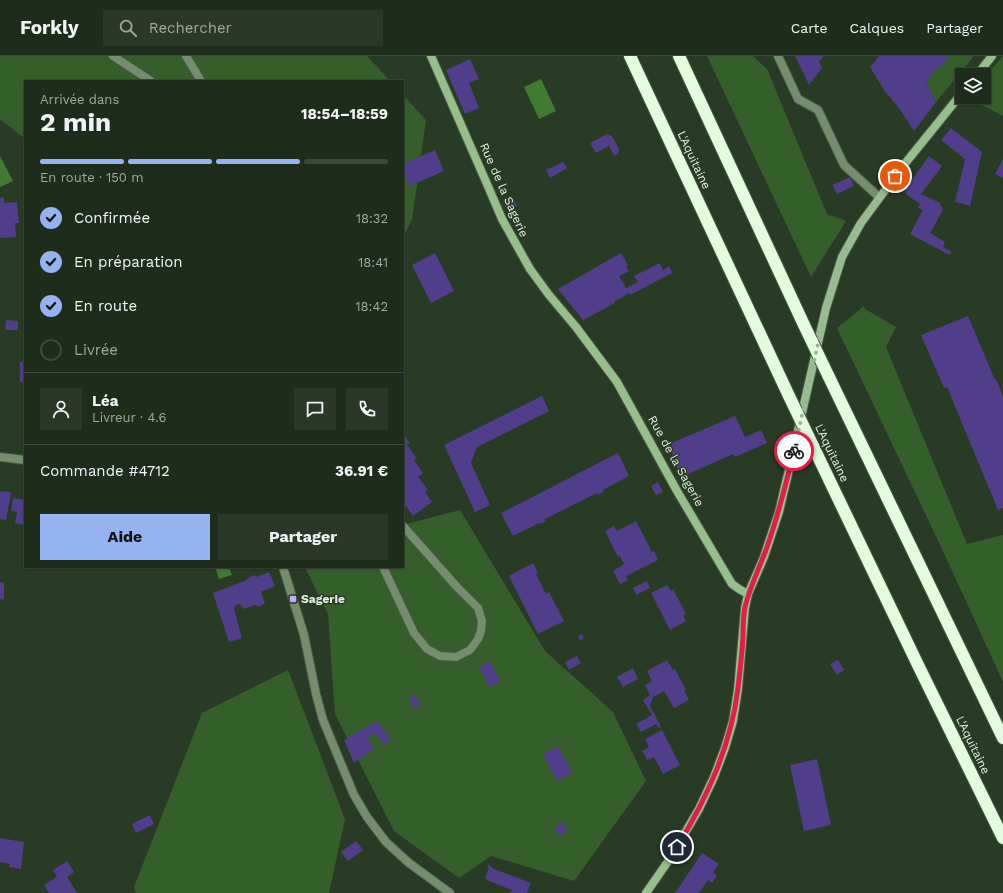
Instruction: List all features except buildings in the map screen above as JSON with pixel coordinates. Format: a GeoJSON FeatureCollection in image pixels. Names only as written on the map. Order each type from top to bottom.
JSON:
{"type":"FeatureCollection","features":[{"type":"Feature","properties":{"kind":"highway","name":"L'Aquitaine"},"geometry":{"type":"LineString","coordinates":[[630,56],[789,396],[1003,838]]}},
{"type":"Feature","properties":{"kind":"highway"},"geometry":{"type":"LineString","coordinates":[[679,56],[804,325],[1003,738]]}},
{"type":"Feature","properties":{"kind":"street"},"geometry":{"type":"LineString","coordinates":[[113,56],[149,80]]}},
{"type":"Feature","properties":{"kind":"street"},"geometry":{"type":"LineString","coordinates":[[186,56],[200,80]]}},
{"type":"Feature","properties":{"kind":"street","name":"Rue de la Sagerie"},"geometry":{"type":"LineString","coordinates":[[431,56],[494,202],[514,243],[545,290],[576,327],[617,382],[677,491],[732,584],[739,590],[748,594]]}},
{"type":"Feature","properties":{"kind":"street"},"geometry":{"type":"LineString","coordinates":[[778,56],[798,99],[818,110],[844,165],[879,197]]}},
{"type":"Feature","properties":{"kind":"street"},"geometry":{"type":"LineString","coordinates":[[983,68],[992,56]]}},
{"type":"Feature","properties":{"kind":"street"},"geometry":{"type":"LineString","coordinates":[[646,893],[669,860],[699,809],[714,777],[725,748],[733,721],[738,689],[743,621],[748,594],[766,551],[779,512],[792,461],[826,308],[842,257],[860,223],[902,166],[955,102]]}},
{"type":"Feature","properties":{"kind":"street"},"geometry":{"type":"LineString","coordinates":[[0,458],[24,460]]}},
{"type":"Feature","properties":{"kind":"street"},"geometry":{"type":"LineString","coordinates":[[383,568],[414,633],[427,649],[440,656],[456,657],[470,650],[478,639],[481,631],[482,621],[478,608],[457,587],[404,527]]}},
{"type":"Feature","properties":{"kind":"street"},"geometry":{"type":"LineString","coordinates":[[283,568],[304,635],[323,720],[354,795],[386,842],[409,863],[450,893]]}},
{"type":"Feature","properties":{"kind":"shaded area"},"geometry":{"type":"Polygon","coordinates":[[[0,56],[367,56],[389,80],[24,80],[24,138],[0,119],[0,56]]]}},
{"type":"Feature","properties":{"kind":"shaded area"},"geometry":{"type":"Polygon","coordinates":[[[707,56],[753,56],[767,69],[827,214],[846,221],[811,277],[707,56]]]}},
{"type":"Feature","properties":{"kind":"shaded area"},"geometry":{"type":"Polygon","coordinates":[[[949,56],[974,56],[964,68],[955,68],[955,79],[936,102],[926,82],[939,66],[940,68],[949,56]]]}},
{"type":"Feature","properties":{"kind":"shaded area"},"geometry":{"type":"Polygon","coordinates":[[[1003,56],[1003,116],[980,104],[991,104],[991,70],[1003,56]]]}},
{"type":"Feature","properties":{"kind":"shaded area"},"geometry":{"type":"Polygon","coordinates":[[[541,79],[556,111],[539,119],[524,87],[541,79]]]}},
{"type":"Feature","properties":{"kind":"shaded area"},"geometry":{"type":"Polygon","coordinates":[[[404,96],[426,120],[412,220],[404,235],[404,96]]]}},
{"type":"Feature","properties":{"kind":"shaded area"},"geometry":{"type":"Polygon","coordinates":[[[0,156],[13,181],[0,187],[0,156]]]}},
{"type":"Feature","properties":{"kind":"shaded area"},"geometry":{"type":"Polygon","coordinates":[[[864,306],[865,309],[896,327],[886,347],[967,544],[1003,535],[1003,682],[943,551],[837,328],[864,306]]]}},
{"type":"Feature","properties":{"kind":"shaded area"},"geometry":{"type":"Polygon","coordinates":[[[460,510],[545,651],[613,712],[646,781],[574,881],[491,856],[459,878],[394,831],[335,714],[328,614],[305,568],[404,568],[404,525],[460,510]]]}},
{"type":"Feature","properties":{"kind":"shaded area"},"geometry":{"type":"Polygon","coordinates":[[[215,568],[229,568],[232,575],[219,579],[215,568]]]}},
{"type":"Feature","properties":{"kind":"shaded area"},"geometry":{"type":"Polygon","coordinates":[[[288,670],[345,819],[329,893],[136,893],[134,887],[202,713],[288,670]]]}},
{"type":"Feature","properties":{"kind":"way so far"},"geometry":{"type":"LineString","coordinates":[[794,451],[826,308],[842,257],[860,223],[895,176]]}},
{"type":"Feature","properties":{"kind":"place","name":"Sagerie"},"geometry":{"type":"Point","coordinates":[293,599]}},
{"type":"Feature","properties":{"kind":"route"},"geometry":{"type":"LineString","coordinates":[[677,847],[699,809],[714,777],[733,721],[741,661],[743,621],[748,594],[764,557],[779,512],[794,451]]}}]}
